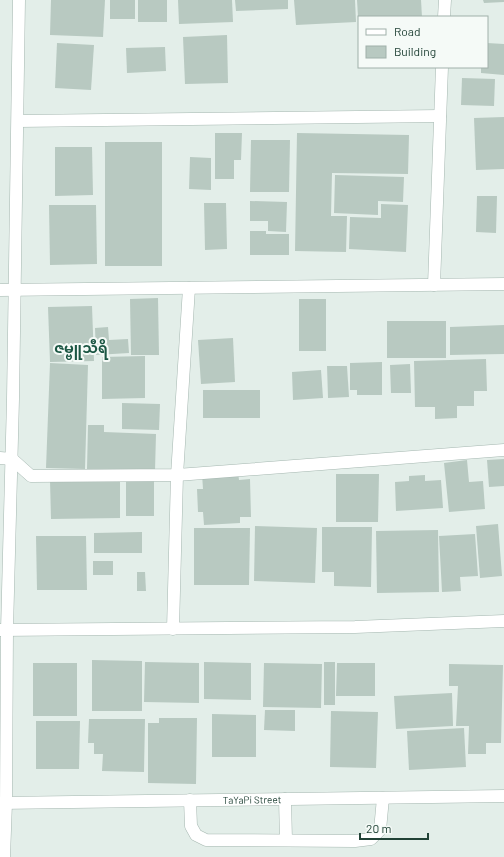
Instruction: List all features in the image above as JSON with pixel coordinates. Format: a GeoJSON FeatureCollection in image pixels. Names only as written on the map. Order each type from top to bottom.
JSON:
{"type":"FeatureCollection","features":[{"type":"Feature","properties":{"kind":"street"},"geometry":{"type":"LineString","coordinates":[[4,857],[3,803],[6,458],[15,290],[19,0]]}},
{"type":"Feature","properties":{"kind":"street"},"geometry":{"type":"LineString","coordinates":[[444,16],[445,0]]}},
{"type":"Feature","properties":{"kind":"street"},"geometry":{"type":"LineString","coordinates":[[434,285],[442,68]]}},
{"type":"Feature","properties":{"kind":"street"},"geometry":{"type":"LineString","coordinates":[[18,121],[440,116]]}},
{"type":"Feature","properties":{"kind":"street"},"geometry":{"type":"LineString","coordinates":[[0,290],[504,284]]}},
{"type":"Feature","properties":{"kind":"street"},"geometry":{"type":"LineString","coordinates":[[173,629],[177,474],[189,288]]}},
{"type":"Feature","properties":{"kind":"street"},"geometry":{"type":"LineString","coordinates":[[6,458],[31,476],[177,474],[504,450]]}},
{"type":"Feature","properties":{"kind":"street"},"geometry":{"type":"LineString","coordinates":[[4,630],[355,627],[504,621]]}},
{"type":"Feature","properties":{"kind":"street","name":"TaYaPi Street"},"geometry":{"type":"LineString","coordinates":[[3,803],[504,796]]}},
{"type":"Feature","properties":{"kind":"street"},"geometry":{"type":"LineString","coordinates":[[190,800],[191,826],[196,835],[206,840],[355,841],[371,839],[380,830],[383,798]]}},
{"type":"Feature","properties":{"kind":"street"},"geometry":{"type":"LineString","coordinates":[[285,799],[286,840]]}},
{"type":"Feature","properties":{"kind":"building"},"geometry":{"type":"Polygon","coordinates":[[[51,0],[105,0],[103,37],[50,35],[51,0]]]}},
{"type":"Feature","properties":{"kind":"building"},"geometry":{"type":"Polygon","coordinates":[[[110,0],[135,0],[135,19],[110,19],[110,0]]]}},
{"type":"Feature","properties":{"kind":"building"},"geometry":{"type":"Polygon","coordinates":[[[138,0],[167,0],[167,22],[138,22],[138,0]]]}},
{"type":"Feature","properties":{"kind":"building"},"geometry":{"type":"Polygon","coordinates":[[[178,0],[232,0],[233,22],[179,24],[178,0]]]}},
{"type":"Feature","properties":{"kind":"building"},"geometry":{"type":"Polygon","coordinates":[[[235,0],[288,0],[288,9],[236,11],[235,0]]]}},
{"type":"Feature","properties":{"kind":"building"},"geometry":{"type":"Polygon","coordinates":[[[294,0],[355,0],[356,22],[296,25],[294,0]]]}},
{"type":"Feature","properties":{"kind":"building"},"geometry":{"type":"Polygon","coordinates":[[[357,0],[421,0],[422,16],[358,17],[357,0]]]}},
{"type":"Feature","properties":{"kind":"building"},"geometry":{"type":"Polygon","coordinates":[[[483,0],[504,0],[504,2],[484,3],[483,0]]]}},
{"type":"Feature","properties":{"kind":"building"},"geometry":{"type":"Polygon","coordinates":[[[227,35],[228,83],[185,84],[183,37],[227,35]]]}},
{"type":"Feature","properties":{"kind":"building"},"geometry":{"type":"Polygon","coordinates":[[[57,43],[94,45],[91,90],[55,88],[57,43]]]}},
{"type":"Feature","properties":{"kind":"building"},"geometry":{"type":"Polygon","coordinates":[[[488,43],[504,44],[504,75],[481,73],[481,68],[488,68],[488,43]]]}},
{"type":"Feature","properties":{"kind":"building"},"geometry":{"type":"Polygon","coordinates":[[[165,47],[166,71],[127,73],[126,48],[165,47]]]}},
{"type":"Feature","properties":{"kind":"building"},"geometry":{"type":"Polygon","coordinates":[[[462,78],[495,79],[494,106],[461,105],[462,78]]]}},
{"type":"Feature","properties":{"kind":"building"},"geometry":{"type":"Polygon","coordinates":[[[504,117],[504,169],[476,170],[474,118],[504,117]]]}},
{"type":"Feature","properties":{"kind":"building"},"geometry":{"type":"Polygon","coordinates":[[[215,133],[242,133],[241,160],[234,160],[234,179],[215,179],[215,133]]]}},
{"type":"Feature","properties":{"kind":"building"},"geometry":{"type":"Polygon","coordinates":[[[297,133],[409,135],[408,174],[332,173],[331,216],[347,216],[346,252],[295,251],[297,133]]]}},
{"type":"Feature","properties":{"kind":"building"},"geometry":{"type":"Polygon","coordinates":[[[251,140],[290,140],[289,192],[250,192],[251,140]]]}},
{"type":"Feature","properties":{"kind":"building"},"geometry":{"type":"Polygon","coordinates":[[[105,142],[162,142],[162,266],[105,266],[105,142]]]}},
{"type":"Feature","properties":{"kind":"building"},"geometry":{"type":"Polygon","coordinates":[[[55,147],[92,147],[93,195],[55,196],[55,147]]]}},
{"type":"Feature","properties":{"kind":"building"},"geometry":{"type":"Polygon","coordinates":[[[190,157],[211,158],[211,190],[189,189],[190,157]]]}},
{"type":"Feature","properties":{"kind":"building"},"geometry":{"type":"Polygon","coordinates":[[[335,175],[404,177],[403,202],[378,201],[378,215],[334,213],[335,175]]]}},
{"type":"Feature","properties":{"kind":"building"},"geometry":{"type":"Polygon","coordinates":[[[477,196],[497,196],[496,233],[476,232],[477,196]]]}},
{"type":"Feature","properties":{"kind":"building"},"geometry":{"type":"Polygon","coordinates":[[[250,201],[287,202],[286,232],[268,231],[268,221],[250,221],[250,201]]]}},
{"type":"Feature","properties":{"kind":"building"},"geometry":{"type":"Polygon","coordinates":[[[204,203],[226,203],[227,249],[205,250],[204,203]]]}},
{"type":"Feature","properties":{"kind":"building"},"geometry":{"type":"Polygon","coordinates":[[[381,204],[408,205],[406,252],[349,249],[350,217],[381,218],[381,204]]]}},
{"type":"Feature","properties":{"kind":"building"},"geometry":{"type":"Polygon","coordinates":[[[49,205],[96,205],[97,264],[50,265],[49,205]]]}},
{"type":"Feature","properties":{"kind":"building"},"geometry":{"type":"Polygon","coordinates":[[[250,231],[266,231],[266,234],[289,234],[289,255],[250,255],[250,231]]]}},
{"type":"Feature","properties":{"kind":"building"},"geometry":{"type":"Polygon","coordinates":[[[158,298],[159,355],[131,355],[130,299],[158,298]]]}},
{"type":"Feature","properties":{"kind":"building"},"geometry":{"type":"Polygon","coordinates":[[[299,299],[326,299],[326,351],[299,351],[299,299]]]}},
{"type":"Feature","properties":{"kind":"building"},"geometry":{"type":"Polygon","coordinates":[[[92,306],[94,361],[50,362],[48,307],[92,306]]]}},
{"type":"Feature","properties":{"kind":"building"},"geometry":{"type":"Polygon","coordinates":[[[387,321],[446,321],[446,358],[387,358],[387,321]]]}},
{"type":"Feature","properties":{"kind":"building"},"geometry":{"type":"Polygon","coordinates":[[[504,325],[504,354],[450,355],[450,327],[504,325]]]}},
{"type":"Feature","properties":{"kind":"building"},"geometry":{"type":"Polygon","coordinates":[[[108,327],[109,340],[128,339],[129,353],[96,355],[95,328],[108,327]]]}},
{"type":"Feature","properties":{"kind":"building"},"geometry":{"type":"Polygon","coordinates":[[[233,338],[235,382],[201,384],[198,340],[233,338]]]}},
{"type":"Feature","properties":{"kind":"building"},"geometry":{"type":"Polygon","coordinates":[[[145,356],[145,398],[102,399],[102,357],[145,356]]]}},
{"type":"Feature","properties":{"kind":"building"},"geometry":{"type":"Polygon","coordinates":[[[486,359],[487,391],[474,391],[474,406],[457,406],[457,418],[435,419],[435,407],[415,407],[414,361],[486,359]]]}},
{"type":"Feature","properties":{"kind":"building"},"geometry":{"type":"Polygon","coordinates":[[[382,362],[382,395],[357,395],[357,390],[350,390],[350,363],[382,362]]]}},
{"type":"Feature","properties":{"kind":"building"},"geometry":{"type":"Polygon","coordinates":[[[50,363],[88,365],[85,469],[46,468],[50,363]]]}},
{"type":"Feature","properties":{"kind":"building"},"geometry":{"type":"Polygon","coordinates":[[[410,364],[411,393],[391,393],[390,365],[410,364]]]}},
{"type":"Feature","properties":{"kind":"building"},"geometry":{"type":"Polygon","coordinates":[[[327,366],[347,366],[349,397],[328,398],[327,366]]]}},
{"type":"Feature","properties":{"kind":"building"},"geometry":{"type":"Polygon","coordinates":[[[321,370],[323,398],[293,400],[292,372],[321,370]]]}},
{"type":"Feature","properties":{"kind":"building"},"geometry":{"type":"Polygon","coordinates":[[[203,390],[260,390],[260,418],[203,418],[203,390]]]}},
{"type":"Feature","properties":{"kind":"building"},"geometry":{"type":"Polygon","coordinates":[[[122,403],[160,404],[159,430],[122,429],[122,403]]]}},
{"type":"Feature","properties":{"kind":"building"},"geometry":{"type":"Polygon","coordinates":[[[88,425],[104,425],[104,432],[156,434],[155,471],[87,469],[88,425]]]}},
{"type":"Feature","properties":{"kind":"building"},"geometry":{"type":"Polygon","coordinates":[[[504,459],[504,486],[489,487],[487,460],[504,459]]]}},
{"type":"Feature","properties":{"kind":"building"},"geometry":{"type":"Polygon","coordinates":[[[467,460],[469,482],[483,481],[485,509],[449,512],[444,463],[467,460]]]}},
{"type":"Feature","properties":{"kind":"building"},"geometry":{"type":"Polygon","coordinates":[[[238,472],[239,480],[250,479],[251,517],[240,517],[240,523],[204,525],[203,512],[198,512],[197,489],[203,489],[202,474],[238,472]]]}},
{"type":"Feature","properties":{"kind":"building"},"geometry":{"type":"Polygon","coordinates":[[[336,474],[379,474],[378,522],[336,522],[336,474]]]}},
{"type":"Feature","properties":{"kind":"building"},"geometry":{"type":"Polygon","coordinates":[[[425,475],[425,481],[441,480],[443,508],[396,511],[395,482],[409,481],[409,476],[425,475]]]}},
{"type":"Feature","properties":{"kind":"building"},"geometry":{"type":"Polygon","coordinates":[[[120,479],[120,518],[51,519],[50,480],[120,479]]]}},
{"type":"Feature","properties":{"kind":"building"},"geometry":{"type":"Polygon","coordinates":[[[126,481],[154,481],[154,516],[126,516],[126,481]]]}},
{"type":"Feature","properties":{"kind":"building"},"geometry":{"type":"Polygon","coordinates":[[[498,524],[502,576],[480,578],[476,526],[498,524]]]}},
{"type":"Feature","properties":{"kind":"building"},"geometry":{"type":"Polygon","coordinates":[[[255,526],[317,528],[315,583],[254,581],[255,526]]]}},
{"type":"Feature","properties":{"kind":"building"},"geometry":{"type":"Polygon","coordinates":[[[322,527],[372,527],[371,587],[334,586],[334,572],[322,572],[322,527]]]}},
{"type":"Feature","properties":{"kind":"building"},"geometry":{"type":"Polygon","coordinates":[[[194,528],[250,528],[249,585],[194,585],[194,528]]]}},
{"type":"Feature","properties":{"kind":"building"},"geometry":{"type":"Polygon","coordinates":[[[438,530],[439,592],[377,593],[376,531],[438,530]]]}},
{"type":"Feature","properties":{"kind":"building"},"geometry":{"type":"Polygon","coordinates":[[[142,532],[142,553],[94,553],[94,533],[142,532]]]}},
{"type":"Feature","properties":{"kind":"building"},"geometry":{"type":"Polygon","coordinates":[[[475,534],[478,576],[460,577],[461,591],[442,592],[439,536],[475,534]]]}},
{"type":"Feature","properties":{"kind":"building"},"geometry":{"type":"Polygon","coordinates":[[[36,536],[86,536],[87,590],[37,590],[36,536]]]}},
{"type":"Feature","properties":{"kind":"building"},"geometry":{"type":"Polygon","coordinates":[[[93,561],[113,561],[113,575],[93,575],[93,561]]]}},
{"type":"Feature","properties":{"kind":"building"},"geometry":{"type":"Polygon","coordinates":[[[137,572],[145,572],[146,591],[137,591],[137,572]]]}},
{"type":"Feature","properties":{"kind":"building"},"geometry":{"type":"Polygon","coordinates":[[[92,660],[142,661],[142,711],[92,711],[92,660]]]}},
{"type":"Feature","properties":{"kind":"building"},"geometry":{"type":"Polygon","coordinates":[[[145,662],[199,663],[199,703],[144,702],[145,662]]]}},
{"type":"Feature","properties":{"kind":"building"},"geometry":{"type":"Polygon","coordinates":[[[204,662],[251,663],[251,700],[204,699],[204,662]]]}},
{"type":"Feature","properties":{"kind":"building"},"geometry":{"type":"Polygon","coordinates":[[[324,662],[335,662],[335,705],[324,705],[324,662]]]}},
{"type":"Feature","properties":{"kind":"building"},"geometry":{"type":"Polygon","coordinates":[[[33,663],[77,663],[77,716],[33,716],[33,663]]]}},
{"type":"Feature","properties":{"kind":"building"},"geometry":{"type":"Polygon","coordinates":[[[264,663],[322,664],[321,708],[263,707],[264,663]]]}},
{"type":"Feature","properties":{"kind":"building"},"geometry":{"type":"Polygon","coordinates":[[[337,663],[375,663],[375,696],[336,696],[337,663]]]}},
{"type":"Feature","properties":{"kind":"building"},"geometry":{"type":"Polygon","coordinates":[[[449,664],[503,665],[501,743],[486,743],[486,754],[468,754],[469,726],[456,726],[458,686],[449,686],[449,664]]]}},
{"type":"Feature","properties":{"kind":"building"},"geometry":{"type":"Polygon","coordinates":[[[452,693],[453,726],[396,729],[394,696],[452,693]]]}},
{"type":"Feature","properties":{"kind":"building"},"geometry":{"type":"Polygon","coordinates":[[[265,710],[295,710],[295,731],[264,730],[265,710]]]}},
{"type":"Feature","properties":{"kind":"building"},"geometry":{"type":"Polygon","coordinates":[[[331,711],[378,712],[376,768],[330,767],[331,711]]]}},
{"type":"Feature","properties":{"kind":"building"},"geometry":{"type":"Polygon","coordinates":[[[212,714],[256,715],[256,757],[212,757],[212,714]]]}},
{"type":"Feature","properties":{"kind":"building"},"geometry":{"type":"Polygon","coordinates":[[[159,718],[197,718],[196,784],[148,783],[148,723],[159,723],[159,718]]]}},
{"type":"Feature","properties":{"kind":"building"},"geometry":{"type":"Polygon","coordinates":[[[89,719],[145,719],[144,772],[102,771],[103,754],[94,754],[94,743],[88,743],[89,719]]]}},
{"type":"Feature","properties":{"kind":"building"},"geometry":{"type":"Polygon","coordinates":[[[36,721],[80,721],[79,769],[36,769],[36,721]]]}},
{"type":"Feature","properties":{"kind":"building"},"geometry":{"type":"Polygon","coordinates":[[[464,728],[466,767],[409,770],[407,731],[464,728]]]}},
{"type":"Feature","properties":{"kind":"district","name":"ဇမ္ဗူသီရိ"},"geometry":{"type":"Point","coordinates":[81,348]}}]}
